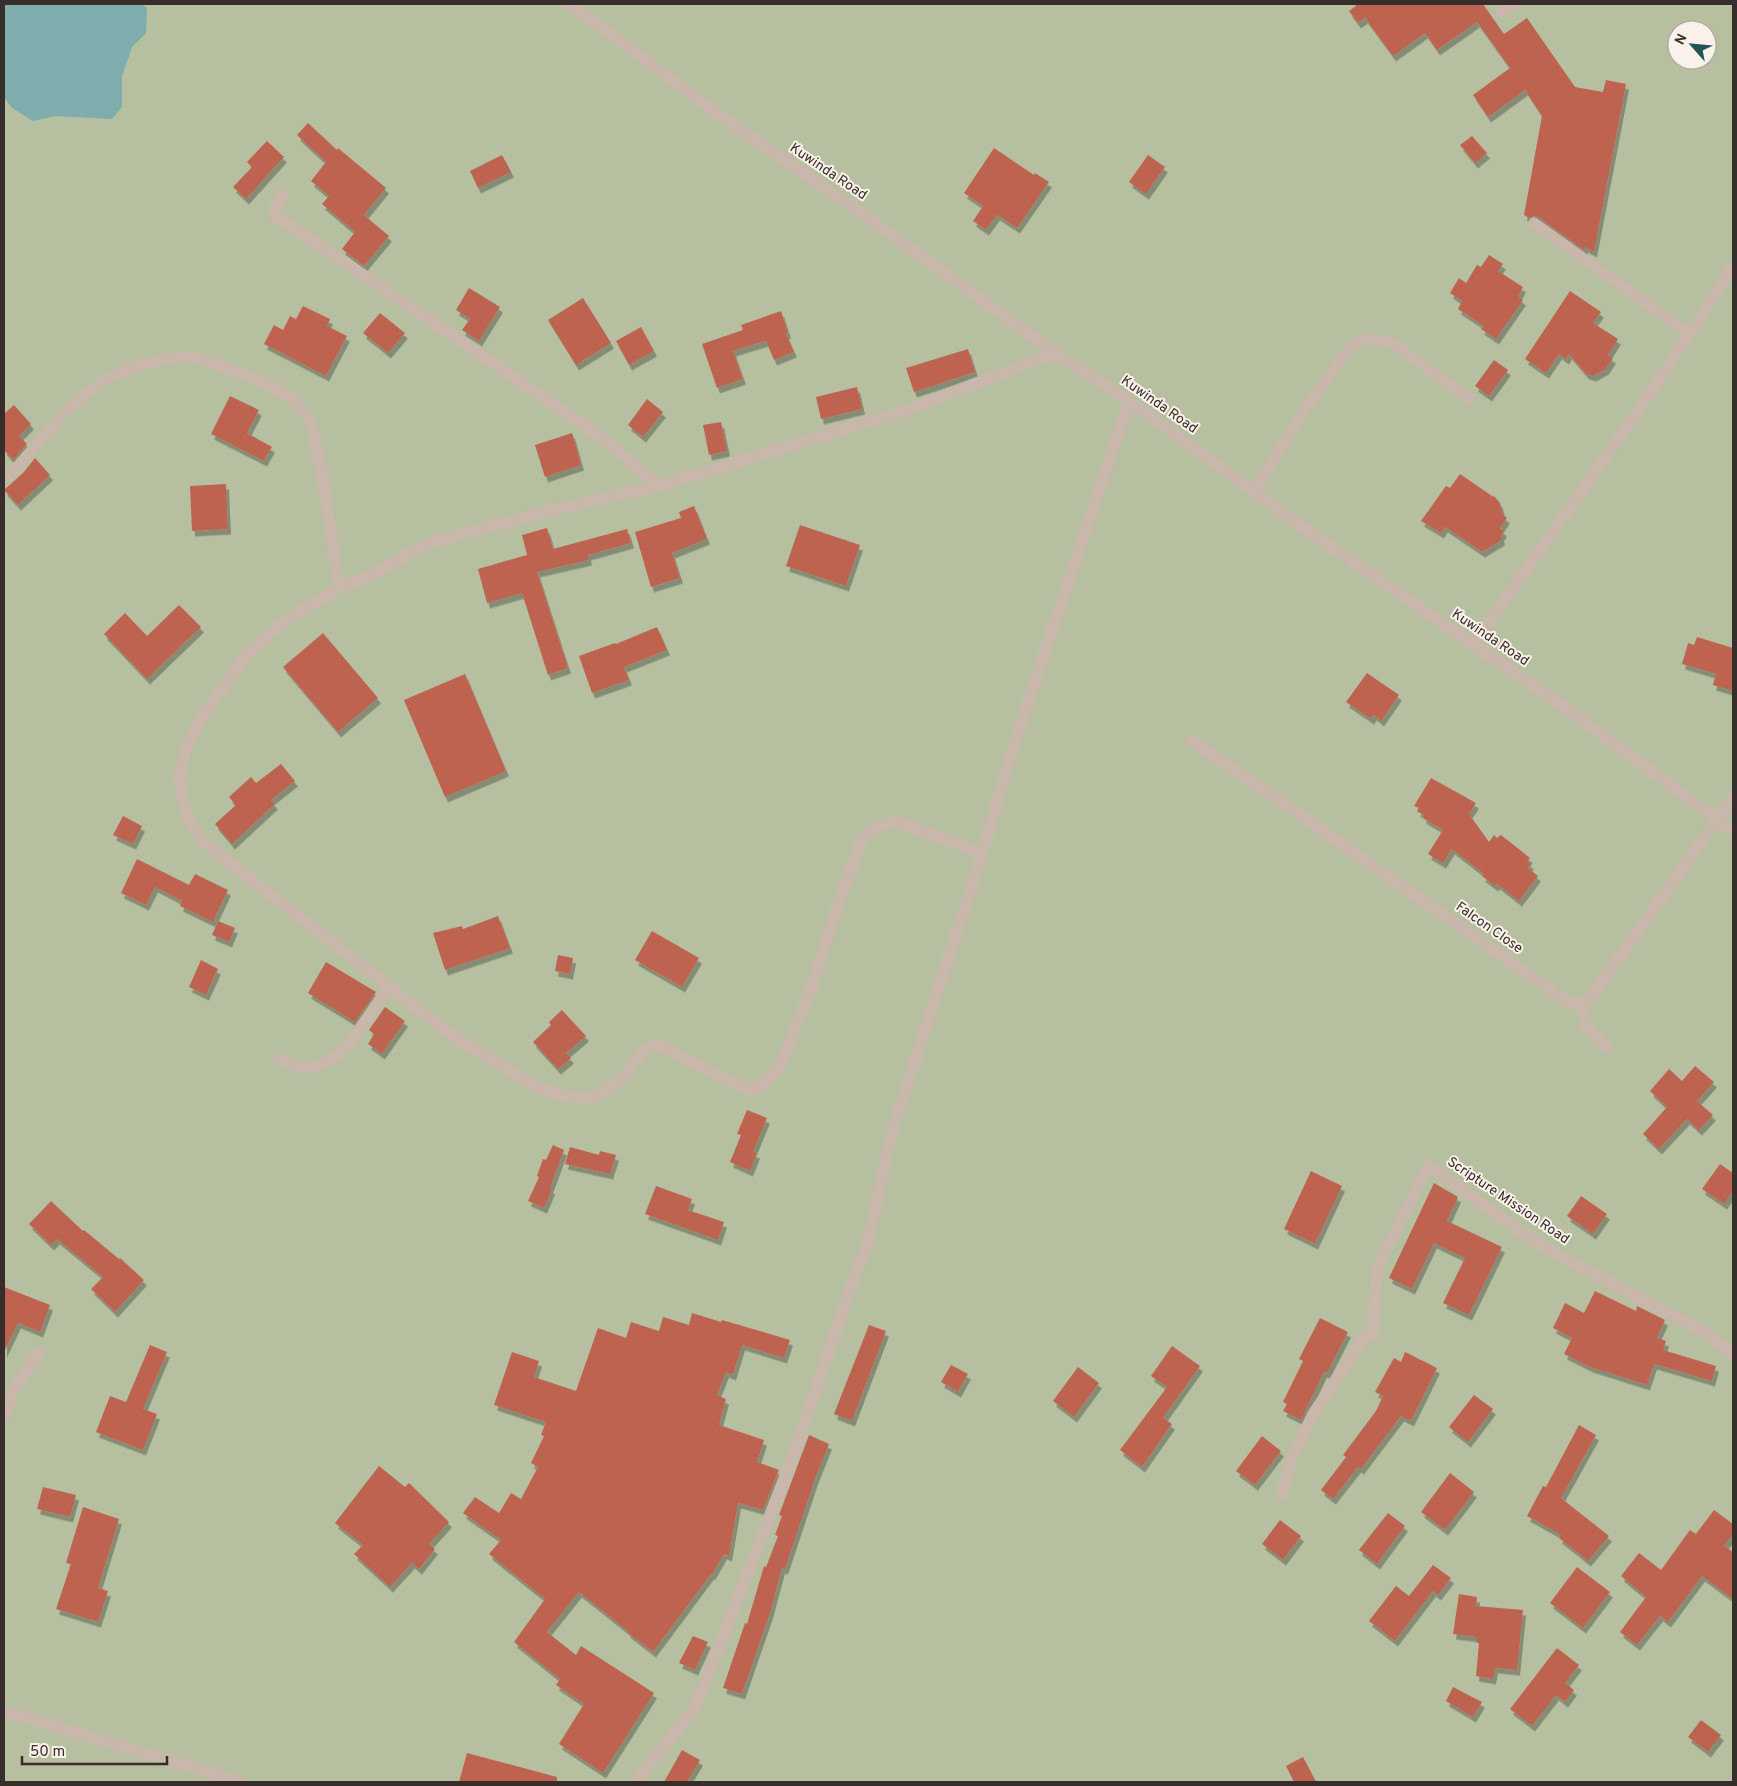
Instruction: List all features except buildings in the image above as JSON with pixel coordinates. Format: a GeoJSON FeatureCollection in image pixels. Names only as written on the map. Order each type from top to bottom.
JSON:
{"type":"FeatureCollection","features":[{"type":"Feature","properties":{"kind":"street","name":"Kuwinda Road"},"geometry":{"type":"LineString","coordinates":[[568,4],[718,114],[863,214],[1055,353],[1129,401],[1254,492],[1553,699],[1733,831]]}},
{"type":"Feature","properties":{"kind":"street"},"geometry":{"type":"LineString","coordinates":[[283,195],[274,212],[276,216],[602,438],[658,486]]}},
{"type":"Feature","properties":{"kind":"street"},"geometry":{"type":"LineString","coordinates":[[1473,645],[1643,404],[1733,266]]}},
{"type":"Feature","properties":{"kind":"street"},"geometry":{"type":"LineString","coordinates":[[982,853],[897,822],[879,825],[862,838],[837,907],[812,986],[780,1066],[760,1087],[749,1090],[661,1046],[651,1046],[643,1052],[615,1086],[592,1098],[564,1096],[539,1088],[450,1034],[202,842],[190,823],[179,783],[185,751],[202,718],[245,656],[279,626],[339,588],[372,575],[409,553],[437,541],[552,510],[658,486],[899,413],[1055,353]]}},
{"type":"Feature","properties":{"kind":"street"},"geometry":{"type":"LineString","coordinates":[[213,363],[274,387],[295,402],[311,422],[322,474],[339,588]]}},
{"type":"Feature","properties":{"kind":"street"},"geometry":{"type":"LineString","coordinates":[[635,1782],[695,1708],[792,1459],[867,1245],[892,1132],[982,853],[1019,728],[1129,401]]}},
{"type":"Feature","properties":{"kind":"street","name":"Falcon Close"},"geometry":{"type":"LineString","coordinates":[[1192,741],[1571,1004],[1581,1003]]}},
{"type":"Feature","properties":{"kind":"street"},"geometry":{"type":"LineString","coordinates":[[1606,1047],[1587,1027],[1581,1003],[1592,996],[1733,797]]}},
{"type":"Feature","properties":{"kind":"street"},"geometry":{"type":"LineString","coordinates":[[280,1059],[298,1067],[312,1067],[340,1054],[348,1046],[389,987]]}},
{"type":"Feature","properties":{"kind":"street","name":"Scripture Mission Road"},"geometry":{"type":"LineString","coordinates":[[1282,1494],[1292,1457],[1314,1413],[1361,1342],[1366,1336],[1374,1334],[1377,1266],[1428,1166],[1542,1246],[1704,1331],[1733,1355]]}},
{"type":"Feature","properties":{"kind":"street"},"geometry":{"type":"LineString","coordinates":[[4,1416],[14,1389],[39,1352]]}},
{"type":"Feature","properties":{"kind":"street"},"geometry":{"type":"LineString","coordinates":[[4,1711],[241,1782]]}},
{"type":"Feature","properties":{"kind":"lane"},"geometry":{"type":"LineString","coordinates":[[1500,12],[1517,4]]}},
{"type":"Feature","properties":{"kind":"lane"},"geometry":{"type":"LineString","coordinates":[[1534,223],[1689,334]]}},
{"type":"Feature","properties":{"kind":"lane"},"geometry":{"type":"LineString","coordinates":[[1254,492],[1307,406],[1354,345],[1367,338],[1391,342],[1471,400]]}},
{"type":"Feature","properties":{"kind":"lane"},"geometry":{"type":"LineString","coordinates":[[10,475],[66,414],[98,384],[134,366],[182,356],[213,363]]}},
{"type":"Feature","properties":{"kind":"green space"},"geometry":{"type":"Polygon","coordinates":[[[4,4],[1733,4],[1733,1782],[4,1782],[4,4]]]}},
{"type":"Feature","properties":{"kind":"water"},"geometry":{"type":"Polygon","coordinates":[[[4,4],[142,4],[147,8],[146,33],[132,47],[122,76],[122,107],[112,119],[56,116],[33,121],[12,108],[4,97],[4,4]]]}}]}
